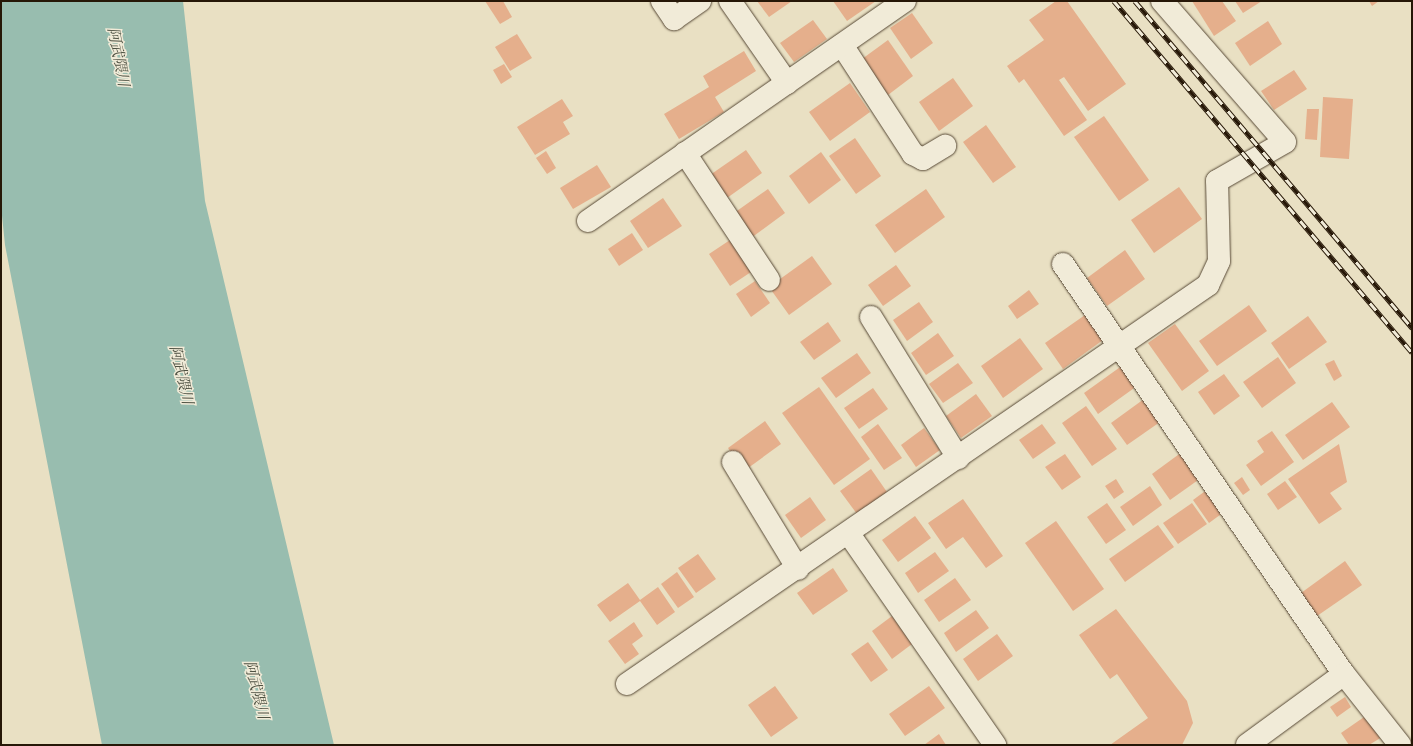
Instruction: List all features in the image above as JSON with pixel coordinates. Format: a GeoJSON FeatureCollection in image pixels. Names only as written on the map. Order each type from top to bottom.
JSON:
{"type":"FeatureCollection","features":[{"type":"Feature","properties":{"kind":"street"},"geometry":{"type":"LineString","coordinates":[[662,1],[674,19],[700,1]]}},
{"type":"Feature","properties":{"kind":"street"},"geometry":{"type":"LineString","coordinates":[[730,1],[787,83]]}},
{"type":"Feature","properties":{"kind":"street"},"geometry":{"type":"LineString","coordinates":[[588,221],[905,1]]}},
{"type":"Feature","properties":{"kind":"street"},"geometry":{"type":"LineString","coordinates":[[627,684],[849,534],[1208,285],[1218,261],[1217,181],[1284,142],[1162,1]]}},
{"type":"Feature","properties":{"kind":"street"},"geometry":{"type":"LineString","coordinates":[[842,45],[913,154],[923,159],[945,146]]}},
{"type":"Feature","properties":{"kind":"street"},"geometry":{"type":"LineString","coordinates":[[686,153],[769,280]]}},
{"type":"Feature","properties":{"kind":"street"},"geometry":{"type":"LineString","coordinates":[[1063,264],[1121,346],[1344,674],[1400,745]]}},
{"type":"Feature","properties":{"kind":"street"},"geometry":{"type":"LineString","coordinates":[[871,317],[958,458]]}},
{"type":"Feature","properties":{"kind":"street"},"geometry":{"type":"LineString","coordinates":[[732,462],[798,569]]}},
{"type":"Feature","properties":{"kind":"street"},"geometry":{"type":"LineString","coordinates":[[849,534],[995,745]]}},
{"type":"Feature","properties":{"kind":"street"},"geometry":{"type":"LineString","coordinates":[[1247,745],[1344,674]]}},
{"type":"Feature","properties":{"kind":"water","name":"阿武隈川"},"geometry":{"type":"Polygon","coordinates":[[[1,1],[183,1],[205,201],[334,745],[102,745],[5,245],[1,206],[1,1]]]}},
{"type":"Feature","properties":{"kind":"building"},"geometry":{"type":"Polygon","coordinates":[[[485,1],[503,1],[512,17],[500,24],[485,1]]]}},
{"type":"Feature","properties":{"kind":"building"},"geometry":{"type":"Polygon","coordinates":[[[757,1],[792,1],[769,17],[757,1]]]}},
{"type":"Feature","properties":{"kind":"building"},"geometry":{"type":"Polygon","coordinates":[[[833,1],[876,1],[847,21],[833,1]]]}},
{"type":"Feature","properties":{"kind":"building"},"geometry":{"type":"Polygon","coordinates":[[[1056,1],[1067,1],[1126,84],[1088,111],[1064,77],[1059,80],[1087,120],[1064,136],[1024,79],[1019,83],[1007,66],[1044,40],[1029,20],[1056,1]]]}},
{"type":"Feature","properties":{"kind":"building"},"geometry":{"type":"Polygon","coordinates":[[[1192,1],[1222,1],[1236,21],[1214,36],[1192,1]]]}},
{"type":"Feature","properties":{"kind":"building"},"geometry":{"type":"Polygon","coordinates":[[[1235,1],[1262,1],[1243,13],[1235,1]]]}},
{"type":"Feature","properties":{"kind":"building"},"geometry":{"type":"Polygon","coordinates":[[[1369,1],[1379,1],[1372,6],[1369,1]]]}},
{"type":"Feature","properties":{"kind":"building"},"geometry":{"type":"Polygon","coordinates":[[[912,13],[933,43],[911,59],[890,28],[912,13]]]}},
{"type":"Feature","properties":{"kind":"building"},"geometry":{"type":"Polygon","coordinates":[[[813,20],[827,39],[794,62],[780,43],[813,20]]]}},
{"type":"Feature","properties":{"kind":"building"},"geometry":{"type":"Polygon","coordinates":[[[1268,21],[1282,44],[1250,66],[1235,43],[1268,21]]]}},
{"type":"Feature","properties":{"kind":"building"},"geometry":{"type":"Polygon","coordinates":[[[517,34],[532,58],[510,71],[495,47],[517,34]]]}},
{"type":"Feature","properties":{"kind":"building"},"geometry":{"type":"Polygon","coordinates":[[[888,40],[913,76],[888,95],[862,59],[888,40]]]}},
{"type":"Feature","properties":{"kind":"building"},"geometry":{"type":"Polygon","coordinates":[[[744,51],[756,71],[715,97],[724,112],[679,139],[664,114],[709,87],[703,76],[744,51]]]}},
{"type":"Feature","properties":{"kind":"building"},"geometry":{"type":"Polygon","coordinates":[[[504,64],[512,77],[501,84],[493,70],[504,64]]]}},
{"type":"Feature","properties":{"kind":"building"},"geometry":{"type":"Polygon","coordinates":[[[1294,70],[1307,89],[1274,110],[1261,91],[1294,70]]]}},
{"type":"Feature","properties":{"kind":"building"},"geometry":{"type":"Polygon","coordinates":[[[953,78],[973,106],[939,131],[919,102],[953,78]]]}},
{"type":"Feature","properties":{"kind":"building"},"geometry":{"type":"Polygon","coordinates":[[[850,83],[870,112],[830,141],[809,112],[850,83]]]}},
{"type":"Feature","properties":{"kind":"building"},"geometry":{"type":"Polygon","coordinates":[[[1323,97],[1353,99],[1349,159],[1320,157],[1323,97]]]}},
{"type":"Feature","properties":{"kind":"building"},"geometry":{"type":"Polygon","coordinates":[[[562,99],[573,116],[563,122],[570,134],[535,155],[517,127],[562,99]]]}},
{"type":"Feature","properties":{"kind":"building"},"geometry":{"type":"Polygon","coordinates":[[[1307,109],[1319,109],[1317,140],[1305,139],[1307,109]]]}},
{"type":"Feature","properties":{"kind":"building"},"geometry":{"type":"Polygon","coordinates":[[[1104,116],[1149,180],[1119,201],[1074,137],[1104,116]]]}},
{"type":"Feature","properties":{"kind":"building"},"geometry":{"type":"Polygon","coordinates":[[[986,125],[1016,167],[993,183],[963,142],[986,125]]]}},
{"type":"Feature","properties":{"kind":"building"},"geometry":{"type":"Polygon","coordinates":[[[855,138],[881,176],[856,194],[829,156],[855,138]]]}},
{"type":"Feature","properties":{"kind":"building"},"geometry":{"type":"Polygon","coordinates":[[[746,150],[762,173],[727,198],[710,175],[746,150]]]}},
{"type":"Feature","properties":{"kind":"building"},"geometry":{"type":"Polygon","coordinates":[[[546,151],[556,168],[547,174],[536,158],[546,151]]]}},
{"type":"Feature","properties":{"kind":"building"},"geometry":{"type":"Polygon","coordinates":[[[821,152],[841,180],[809,204],[789,176],[821,152]]]}},
{"type":"Feature","properties":{"kind":"building"},"geometry":{"type":"Polygon","coordinates":[[[597,165],[611,187],[573,209],[560,188],[597,165]]]}},
{"type":"Feature","properties":{"kind":"building"},"geometry":{"type":"Polygon","coordinates":[[[1179,187],[1202,219],[1154,253],[1131,220],[1179,187]]]}},
{"type":"Feature","properties":{"kind":"building"},"geometry":{"type":"Polygon","coordinates":[[[768,189],[785,213],[751,238],[734,213],[768,189]]]}},
{"type":"Feature","properties":{"kind":"building"},"geometry":{"type":"Polygon","coordinates":[[[926,189],[945,217],[895,253],[875,225],[926,189]]]}},
{"type":"Feature","properties":{"kind":"building"},"geometry":{"type":"Polygon","coordinates":[[[663,198],[682,226],[648,248],[630,221],[663,198]]]}},
{"type":"Feature","properties":{"kind":"building"},"geometry":{"type":"Polygon","coordinates":[[[632,233],[643,250],[619,266],[608,249],[632,233]]]}},
{"type":"Feature","properties":{"kind":"building"},"geometry":{"type":"Polygon","coordinates":[[[730,240],[751,272],[730,286],[709,254],[730,240]]]}},
{"type":"Feature","properties":{"kind":"building"},"geometry":{"type":"Polygon","coordinates":[[[1125,250],[1145,279],[1107,306],[1087,278],[1125,250]]]}},
{"type":"Feature","properties":{"kind":"building"},"geometry":{"type":"Polygon","coordinates":[[[812,256],[832,284],[789,315],[769,287],[812,256]]]}},
{"type":"Feature","properties":{"kind":"building"},"geometry":{"type":"Polygon","coordinates":[[[896,265],[911,286],[883,306],[868,285],[896,265]]]}},
{"type":"Feature","properties":{"kind":"building"},"geometry":{"type":"Polygon","coordinates":[[[755,281],[770,303],[751,317],[736,294],[755,281]]]}},
{"type":"Feature","properties":{"kind":"building"},"geometry":{"type":"Polygon","coordinates":[[[1029,290],[1039,304],[1017,319],[1008,306],[1029,290]]]}},
{"type":"Feature","properties":{"kind":"building"},"geometry":{"type":"Polygon","coordinates":[[[919,302],[933,322],[907,341],[893,320],[919,302]]]}},
{"type":"Feature","properties":{"kind":"building"},"geometry":{"type":"Polygon","coordinates":[[[1249,305],[1267,331],[1217,366],[1199,341],[1249,305]]]}},
{"type":"Feature","properties":{"kind":"building"},"geometry":{"type":"Polygon","coordinates":[[[1085,315],[1103,340],[1063,369],[1045,343],[1085,315]]]}},
{"type":"Feature","properties":{"kind":"building"},"geometry":{"type":"Polygon","coordinates":[[[1308,316],[1327,342],[1289,369],[1271,343],[1308,316]]]}},
{"type":"Feature","properties":{"kind":"building"},"geometry":{"type":"Polygon","coordinates":[[[828,322],[841,341],[814,360],[800,342],[828,322]]]}},
{"type":"Feature","properties":{"kind":"building"},"geometry":{"type":"Polygon","coordinates":[[[1175,324],[1209,371],[1182,391],[1148,343],[1175,324]]]}},
{"type":"Feature","properties":{"kind":"building"},"geometry":{"type":"Polygon","coordinates":[[[938,333],[954,356],[926,375],[911,353],[938,333]]]}},
{"type":"Feature","properties":{"kind":"building"},"geometry":{"type":"Polygon","coordinates":[[[1020,338],[1043,369],[1003,398],[981,366],[1020,338]]]}},
{"type":"Feature","properties":{"kind":"building"},"geometry":{"type":"Polygon","coordinates":[[[857,353],[871,373],[836,398],[821,378],[857,353]]]}},
{"type":"Feature","properties":{"kind":"building"},"geometry":{"type":"Polygon","coordinates":[[[1278,357],[1296,383],[1262,408],[1243,382],[1278,357]]]}},
{"type":"Feature","properties":{"kind":"building"},"geometry":{"type":"Polygon","coordinates":[[[1334,360],[1342,376],[1334,381],[1325,364],[1334,360]]]}},
{"type":"Feature","properties":{"kind":"building"},"geometry":{"type":"Polygon","coordinates":[[[958,363],[973,383],[943,403],[929,384],[958,363]]]}},
{"type":"Feature","properties":{"kind":"building"},"geometry":{"type":"Polygon","coordinates":[[[1123,365],[1137,386],[1098,414],[1084,393],[1123,365]]]}},
{"type":"Feature","properties":{"kind":"building"},"geometry":{"type":"Polygon","coordinates":[[[1224,374],[1240,396],[1214,415],[1198,392],[1224,374]]]}},
{"type":"Feature","properties":{"kind":"building"},"geometry":{"type":"Polygon","coordinates":[[[819,387],[870,459],[834,485],[782,413],[819,387]]]}},
{"type":"Feature","properties":{"kind":"building"},"geometry":{"type":"Polygon","coordinates":[[[873,388],[888,409],[859,429],[844,408],[873,388]]]}},
{"type":"Feature","properties":{"kind":"building"},"geometry":{"type":"Polygon","coordinates":[[[976,394],[992,416],[961,438],[946,416],[976,394]]]}},
{"type":"Feature","properties":{"kind":"building"},"geometry":{"type":"Polygon","coordinates":[[[1144,399],[1160,422],[1127,445],[1111,423],[1144,399]]]}},
{"type":"Feature","properties":{"kind":"building"},"geometry":{"type":"Polygon","coordinates":[[[1332,402],[1350,427],[1303,460],[1285,435],[1332,402]]]}},
{"type":"Feature","properties":{"kind":"building"},"geometry":{"type":"Polygon","coordinates":[[[1086,406],[1117,449],[1092,466],[1062,423],[1086,406]]]}},
{"type":"Feature","properties":{"kind":"building"},"geometry":{"type":"Polygon","coordinates":[[[765,421],[781,444],[744,471],[728,448],[765,421]]]}},
{"type":"Feature","properties":{"kind":"building"},"geometry":{"type":"Polygon","coordinates":[[[878,424],[902,458],[884,470],[861,437],[878,424]]]}},
{"type":"Feature","properties":{"kind":"building"},"geometry":{"type":"Polygon","coordinates":[[[1042,424],[1056,443],[1033,459],[1019,440],[1042,424]]]}},
{"type":"Feature","properties":{"kind":"building"},"geometry":{"type":"Polygon","coordinates":[[[924,428],[940,450],[916,467],[901,445],[924,428]]]}},
{"type":"Feature","properties":{"kind":"building"},"geometry":{"type":"Polygon","coordinates":[[[1272,431],[1294,462],[1261,486],[1246,465],[1264,452],[1257,441],[1272,431]]]}},
{"type":"Feature","properties":{"kind":"building"},"geometry":{"type":"Polygon","coordinates":[[[1339,444],[1347,482],[1330,493],[1342,509],[1319,524],[1288,479],[1339,444]]]}},
{"type":"Feature","properties":{"kind":"building"},"geometry":{"type":"Polygon","coordinates":[[[1182,452],[1201,478],[1170,500],[1152,474],[1182,452]]]}},
{"type":"Feature","properties":{"kind":"building"},"geometry":{"type":"Polygon","coordinates":[[[1065,454],[1081,477],[1062,490],[1045,467],[1065,454]]]}},
{"type":"Feature","properties":{"kind":"building"},"geometry":{"type":"Polygon","coordinates":[[[871,469],[887,492],[857,514],[840,491],[871,469]]]}},
{"type":"Feature","properties":{"kind":"building"},"geometry":{"type":"Polygon","coordinates":[[[1242,477],[1250,490],[1243,495],[1234,483],[1242,477]]]}},
{"type":"Feature","properties":{"kind":"building"},"geometry":{"type":"Polygon","coordinates":[[[1116,479],[1124,492],[1114,499],[1105,486],[1116,479]]]}},
{"type":"Feature","properties":{"kind":"building"},"geometry":{"type":"Polygon","coordinates":[[[1285,481],[1297,497],[1278,510],[1267,494],[1285,481]]]}},
{"type":"Feature","properties":{"kind":"building"},"geometry":{"type":"Polygon","coordinates":[[[1150,486],[1162,505],[1133,526],[1120,507],[1150,486]]]}},
{"type":"Feature","properties":{"kind":"building"},"geometry":{"type":"Polygon","coordinates":[[[1208,489],[1224,512],[1209,523],[1193,500],[1208,489]]]}},
{"type":"Feature","properties":{"kind":"building"},"geometry":{"type":"Polygon","coordinates":[[[810,497],[826,520],[801,538],[785,515],[810,497]]]}},
{"type":"Feature","properties":{"kind":"building"},"geometry":{"type":"Polygon","coordinates":[[[963,499],[1003,556],[986,568],[963,537],[946,549],[928,523],[963,499]]]}},
{"type":"Feature","properties":{"kind":"building"},"geometry":{"type":"Polygon","coordinates":[[[1107,503],[1126,530],[1106,544],[1087,517],[1107,503]]]}},
{"type":"Feature","properties":{"kind":"building"},"geometry":{"type":"Polygon","coordinates":[[[1192,503],[1207,524],[1178,544],[1163,523],[1192,503]]]}},
{"type":"Feature","properties":{"kind":"building"},"geometry":{"type":"Polygon","coordinates":[[[915,516],[931,538],[898,562],[882,540],[915,516]]]}},
{"type":"Feature","properties":{"kind":"building"},"geometry":{"type":"Polygon","coordinates":[[[1056,521],[1104,589],[1073,611],[1025,543],[1056,521]]]}},
{"type":"Feature","properties":{"kind":"building"},"geometry":{"type":"Polygon","coordinates":[[[1158,525],[1174,547],[1125,582],[1109,559],[1158,525]]]}},
{"type":"Feature","properties":{"kind":"building"},"geometry":{"type":"Polygon","coordinates":[[[935,552],[949,571],[918,593],[905,573],[935,552]]]}},
{"type":"Feature","properties":{"kind":"building"},"geometry":{"type":"Polygon","coordinates":[[[698,554],[716,579],[696,593],[678,568],[698,554]]]}},
{"type":"Feature","properties":{"kind":"building"},"geometry":{"type":"Polygon","coordinates":[[[1345,561],[1362,585],[1317,616],[1301,593],[1345,561]]]}},
{"type":"Feature","properties":{"kind":"building"},"geometry":{"type":"Polygon","coordinates":[[[833,568],[848,591],[813,615],[797,593],[833,568]]]}},
{"type":"Feature","properties":{"kind":"building"},"geometry":{"type":"Polygon","coordinates":[[[677,572],[694,597],[678,608],[661,584],[677,572]]]}},
{"type":"Feature","properties":{"kind":"building"},"geometry":{"type":"Polygon","coordinates":[[[955,578],[971,600],[939,622],[924,600],[955,578]]]}},
{"type":"Feature","properties":{"kind":"building"},"geometry":{"type":"Polygon","coordinates":[[[628,583],[640,600],[658,587],[675,612],[657,625],[640,601],[610,622],[597,605],[628,583]]]}},
{"type":"Feature","properties":{"kind":"building"},"geometry":{"type":"Polygon","coordinates":[[[1116,609],[1187,701],[1193,723],[1182,745],[1110,745],[1148,718],[1117,674],[1110,679],[1079,635],[1116,609]]]}},
{"type":"Feature","properties":{"kind":"building"},"geometry":{"type":"Polygon","coordinates":[[[976,610],[989,628],[956,652],[944,633],[976,610]]]}},
{"type":"Feature","properties":{"kind":"building"},"geometry":{"type":"Polygon","coordinates":[[[892,616],[912,644],[892,659],[872,631],[892,616]]]}},
{"type":"Feature","properties":{"kind":"building"},"geometry":{"type":"Polygon","coordinates":[[[634,622],[643,636],[632,644],[639,654],[625,664],[608,641],[634,622]]]}},
{"type":"Feature","properties":{"kind":"building"},"geometry":{"type":"Polygon","coordinates":[[[997,634],[1013,656],[978,681],[963,659],[997,634]]]}},
{"type":"Feature","properties":{"kind":"building"},"geometry":{"type":"Polygon","coordinates":[[[868,642],[888,670],[871,682],[851,654],[868,642]]]}},
{"type":"Feature","properties":{"kind":"building"},"geometry":{"type":"Polygon","coordinates":[[[775,686],[798,718],[771,737],[748,705],[775,686]]]}},
{"type":"Feature","properties":{"kind":"building"},"geometry":{"type":"Polygon","coordinates":[[[929,686],[945,708],[905,736],[889,714],[929,686]]]}},
{"type":"Feature","properties":{"kind":"building"},"geometry":{"type":"Polygon","coordinates":[[[1345,697],[1351,707],[1337,717],[1330,707],[1345,697]]]}},
{"type":"Feature","properties":{"kind":"building"},"geometry":{"type":"Polygon","coordinates":[[[1367,715],[1382,737],[1369,745],[1349,745],[1341,733],[1367,715]]]}},
{"type":"Feature","properties":{"kind":"building"},"geometry":{"type":"Polygon","coordinates":[[[939,734],[946,745],[924,745],[939,734]]]}},
{"type":"Feature","properties":{"kind":"railway"},"geometry":{"type":"LineString","coordinates":[[1114,1],[1412,353]]}},
{"type":"Feature","properties":{"kind":"railway"},"geometry":{"type":"LineString","coordinates":[[1135,1],[1412,328]]}}]}
